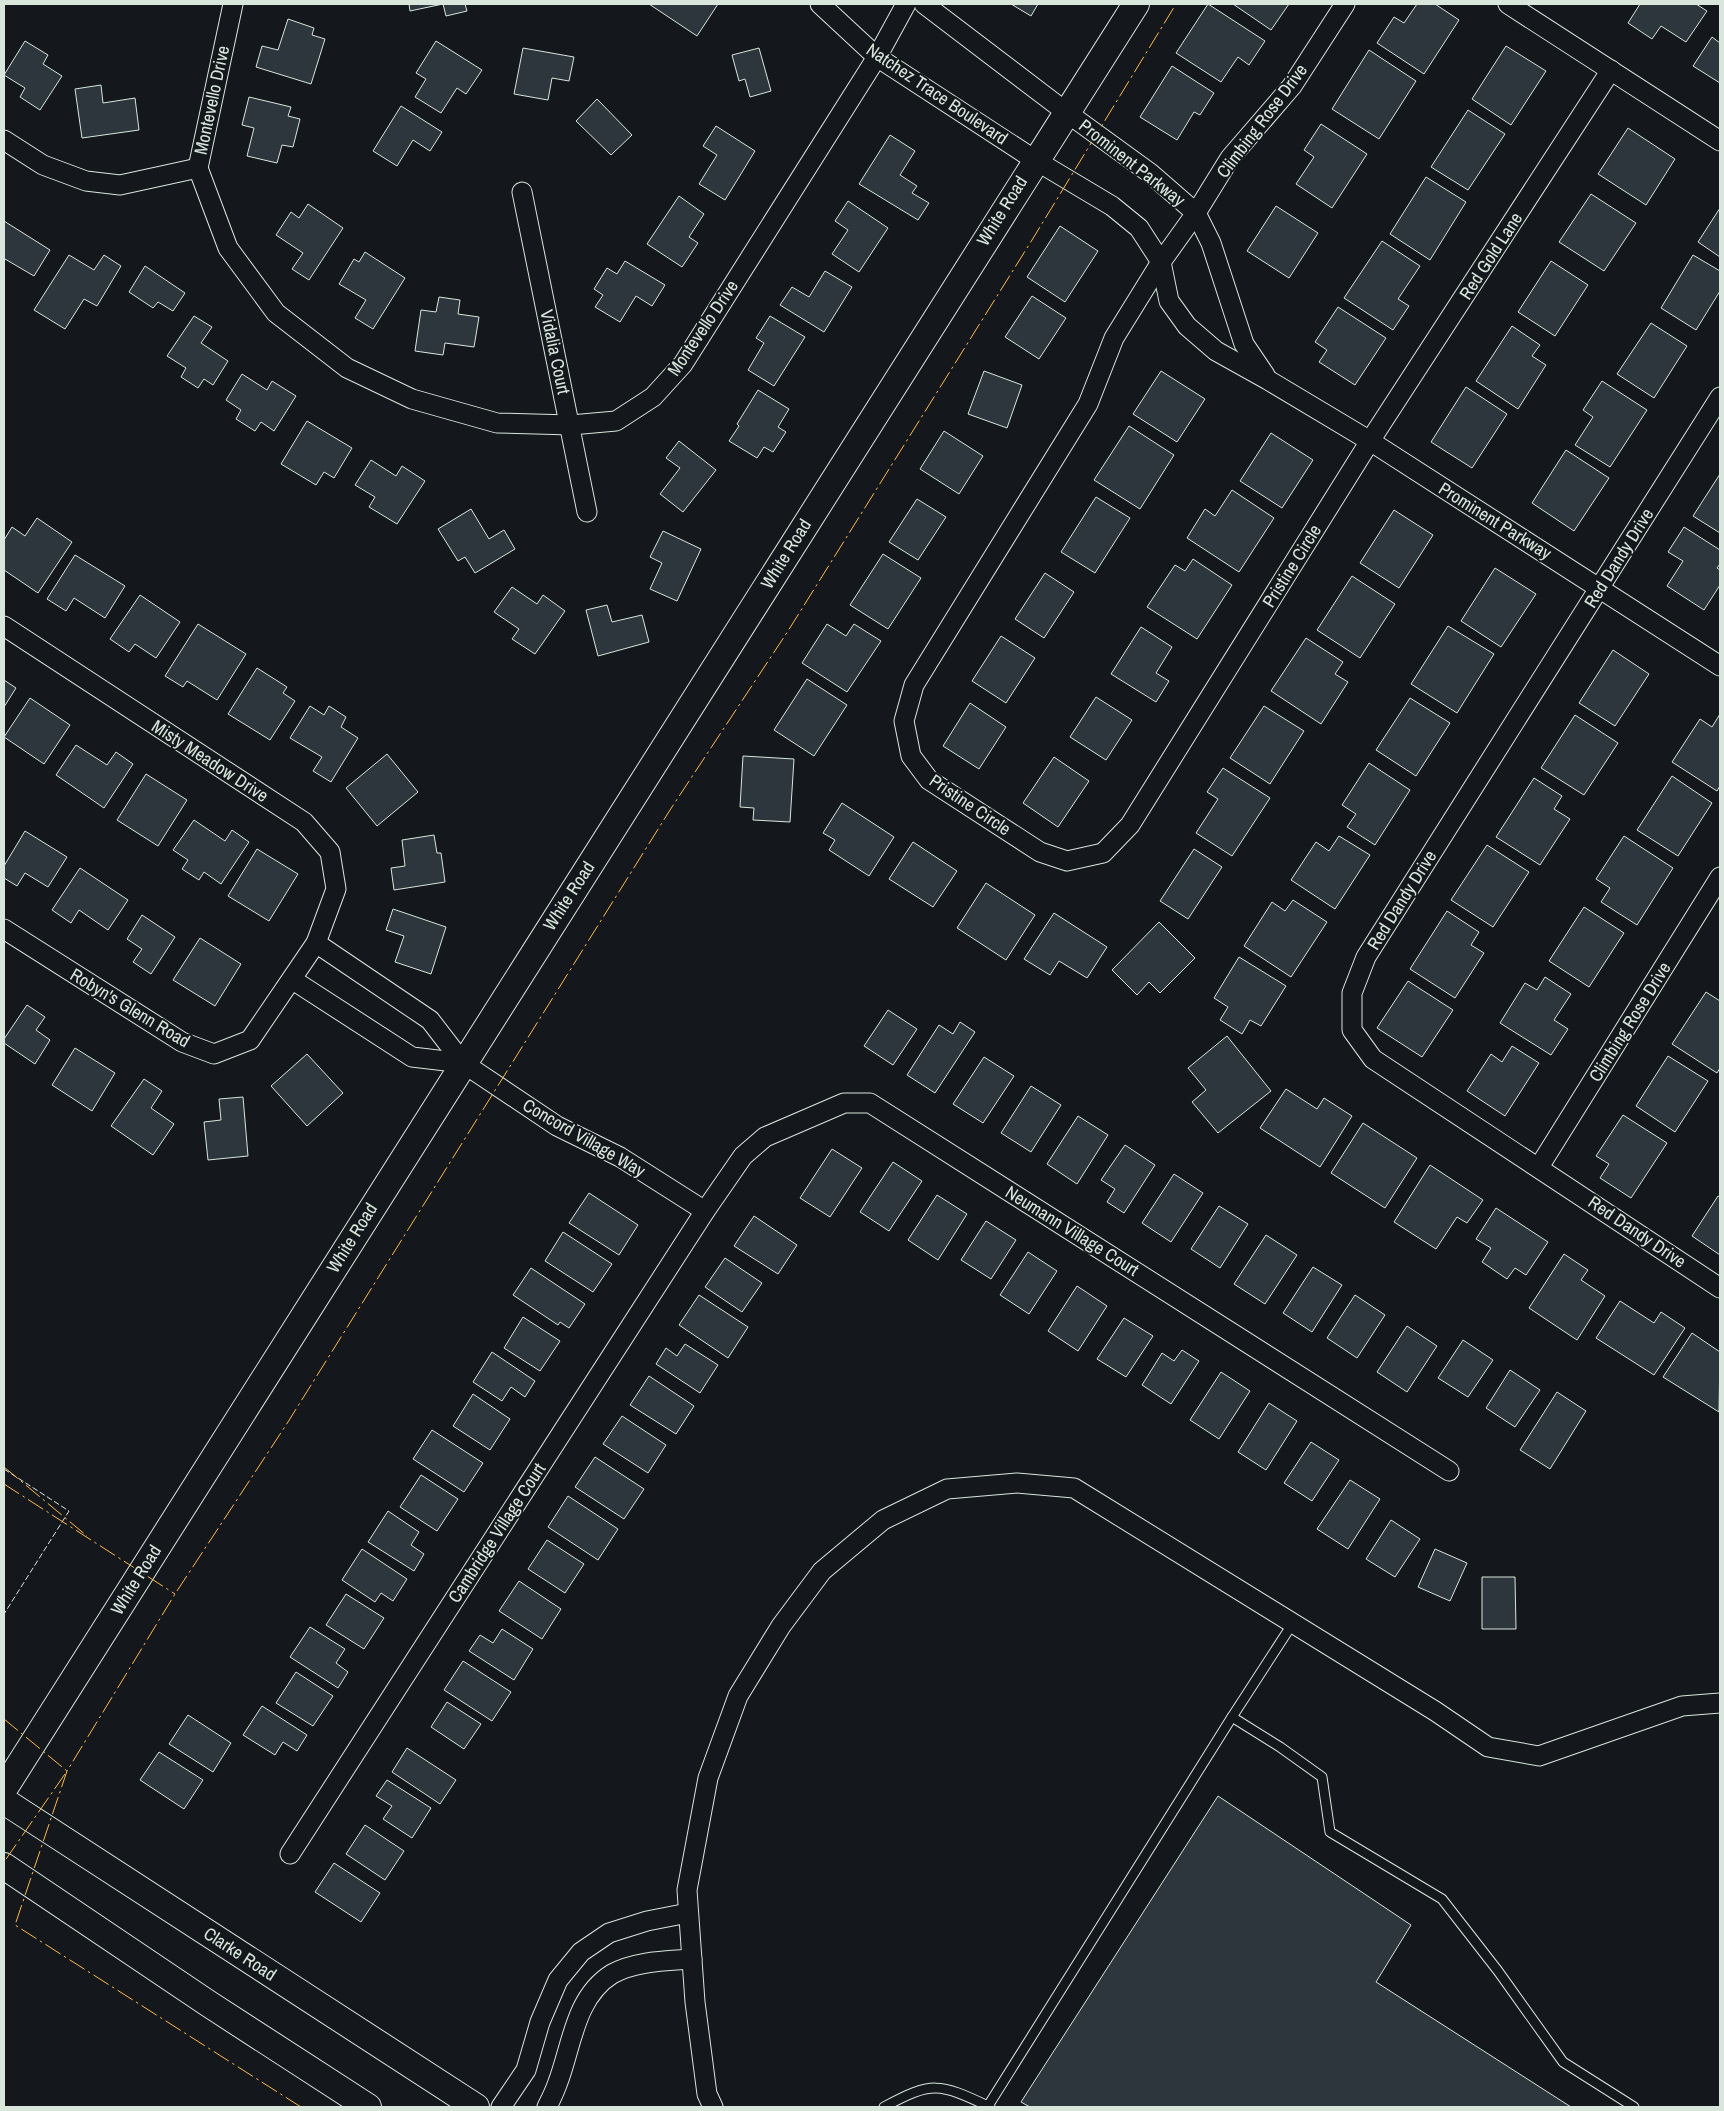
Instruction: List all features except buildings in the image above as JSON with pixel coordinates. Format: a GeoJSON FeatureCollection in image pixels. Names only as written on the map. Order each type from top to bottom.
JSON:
{"type":"FeatureCollection","features":[{"type":"Feature","properties":{"kind":"street","name":"Montevello Drive"},"geometry":{"type":"LineString","coordinates":[[233,4],[198,168],[228,248],[276,313],[347,368],[412,399],[496,423],[571,425],[616,421],[653,397],[683,364],[877,57],[906,4]]}},
{"type":"Feature","properties":{"kind":"street","name":"Natchez Trace Boulevard"},"geometry":{"type":"LineString","coordinates":[[820,4],[877,57],[1035,160]]}},
{"type":"Feature","properties":{"kind":"street"},"geometry":{"type":"LineString","coordinates":[[924,4],[1066,112]]}},
{"type":"Feature","properties":{"kind":"street","name":"White Road"},"geometry":{"type":"LineString","coordinates":[[4,1789],[1035,160],[1136,4]]}},
{"type":"Feature","properties":{"kind":"street","name":"Climbing Rose Drive"},"geometry":{"type":"LineString","coordinates":[[1160,262],[1196,213],[1230,158],[1292,86],[1345,4]]}},
{"type":"Feature","properties":{"kind":"street"},"geometry":{"type":"LineString","coordinates":[[1508,4],[1720,141]]}},
{"type":"Feature","properties":{"kind":"street","name":"Red Gold Lane"},"geometry":{"type":"LineString","coordinates":[[1370,441],[1611,70]]}},
{"type":"Feature","properties":{"kind":"street","name":"Prominent Parkway"},"geometry":{"type":"LineString","coordinates":[[1066,112],[1150,173],[1196,213],[1211,243],[1244,344],[1268,380]]}},
{"type":"Feature","properties":{"kind":"street"},"geometry":{"type":"LineString","coordinates":[[4,140],[42,165],[86,181],[120,185],[198,168]]}},
{"type":"Feature","properties":{"kind":"street","name":"Prominent Parkway"},"geometry":{"type":"LineString","coordinates":[[1035,160],[1112,206],[1139,228],[1160,262],[1168,301],[1187,326],[1216,351],[1370,441],[1720,666]]}},
{"type":"Feature","properties":{"kind":"street","name":"Vidalia Court"},"geometry":{"type":"LineString","coordinates":[[522,192],[571,425],[587,512]]}},
{"type":"Feature","properties":{"kind":"street","name":"Pristine Circle"},"geometry":{"type":"LineString","coordinates":[[1160,262],[1114,338],[1088,404],[914,685],[904,721],[911,756],[929,780],[1040,852],[1068,861],[1103,853],[1130,825],[1370,441]]}},
{"type":"Feature","properties":{"kind":"street","name":"Red Dandy Drive"},"geometry":{"type":"LineString","coordinates":[[1720,397],[1366,957],[1352,994],[1352,1030],[1372,1059],[1539,1167],[1720,1288]]}},
{"type":"Feature","properties":{"kind":"street","name":"Misty Meadow Drive"},"geometry":{"type":"LineString","coordinates":[[4,626],[304,822],[330,852],[336,889],[316,943],[293,980]]}},
{"type":"Feature","properties":{"kind":"street","name":"Climbing Rose Drive"},"geometry":{"type":"LineString","coordinates":[[1539,1167],[1720,877]]}},
{"type":"Feature","properties":{"kind":"street","name":"Robyn's Glenn Road"},"geometry":{"type":"LineString","coordinates":[[4,929],[182,1042],[214,1054],[250,1040],[293,980]]}},
{"type":"Feature","properties":{"kind":"street"},"geometry":{"type":"LineString","coordinates":[[316,943],[430,1020],[463,1063]]}},
{"type":"Feature","properties":{"kind":"street"},"geometry":{"type":"LineString","coordinates":[[293,980],[412,1057],[463,1063]]}},
{"type":"Feature","properties":{"kind":"street","name":"Concord Village Way"},"geometry":{"type":"LineString","coordinates":[[463,1063],[557,1126],[620,1157],[705,1211]]}},
{"type":"Feature","properties":{"kind":"street","name":"Neumann Village Court"},"geometry":{"type":"LineString","coordinates":[[705,1211],[743,1156],[765,1137],[844,1103],[870,1103],[1449,1471]]}},
{"type":"Feature","properties":{"kind":"street","name":"Cambridge Village Court"},"geometry":{"type":"LineString","coordinates":[[290,1854],[705,1211]]}},
{"type":"Feature","properties":{"kind":"street"},"geometry":{"type":"LineString","coordinates":[[713,2107],[706,2094],[695,2002],[687,1890],[708,1778],[738,1696],[781,1626],[822,1571],[883,1520],[947,1489],[1017,1483],[1074,1488],[1436,1711],[1488,1747],[1539,1756],[1682,1706],[1720,1703]]}},
{"type":"Feature","properties":{"kind":"street","name":"Clarke Road"},"geometry":{"type":"LineString","coordinates":[[4,1801],[476,2107]]}},
{"type":"Feature","properties":{"kind":"street"},"geometry":{"type":"LineString","coordinates":[[4,1866],[209,2004],[368,2107]]}},
{"type":"Feature","properties":{"kind":"street"},"geometry":{"type":"LineString","coordinates":[[501,2107],[526,2070],[540,2022],[558,1980],[581,1952],[609,1933],[647,1921],[688,1913]]}},
{"type":"Feature","properties":{"kind":"street"},"geometry":{"type":"LineString","coordinates":[[548,2107],[559,2081],[576,2024],[592,1992],[613,1974],[645,1963],[692,1959]]}},
{"type":"Feature","properties":{"kind":"lane"},"geometry":{"type":"LineString","coordinates":[[884,2107],[930,2087],[954,2090],[989,2106],[1232,1717],[1293,1623]]}},
{"type":"Feature","properties":{"kind":"lane"},"geometry":{"type":"LineString","coordinates":[[1232,1717],[1280,1747],[1322,1777],[1330,1832],[1442,1899],[1498,1971],[1563,2062],[1634,2107]]}},
{"type":"Feature","properties":{"kind":"fence"},"geometry":{"type":"LineString","coordinates":[[4,1469],[69,1511],[4,1614]]}},
{"type":"Feature","properties":{"kind":"power"},"geometry":{"type":"LineString","coordinates":[[301,2107],[15,1925],[67,1771],[175,1594],[288,1422],[670,810],[788,631],[1032,240],[1176,4]]}},
{"type":"Feature","properties":{"kind":"power"},"geometry":{"type":"LineString","coordinates":[[4,1467],[87,1536]]}},
{"type":"Feature","properties":{"kind":"power"},"geometry":{"type":"LineString","coordinates":[[4,1484],[175,1594]]}},
{"type":"Feature","properties":{"kind":"power"},"geometry":{"type":"LineString","coordinates":[[4,1719],[67,1771],[4,1862]]}}]}
